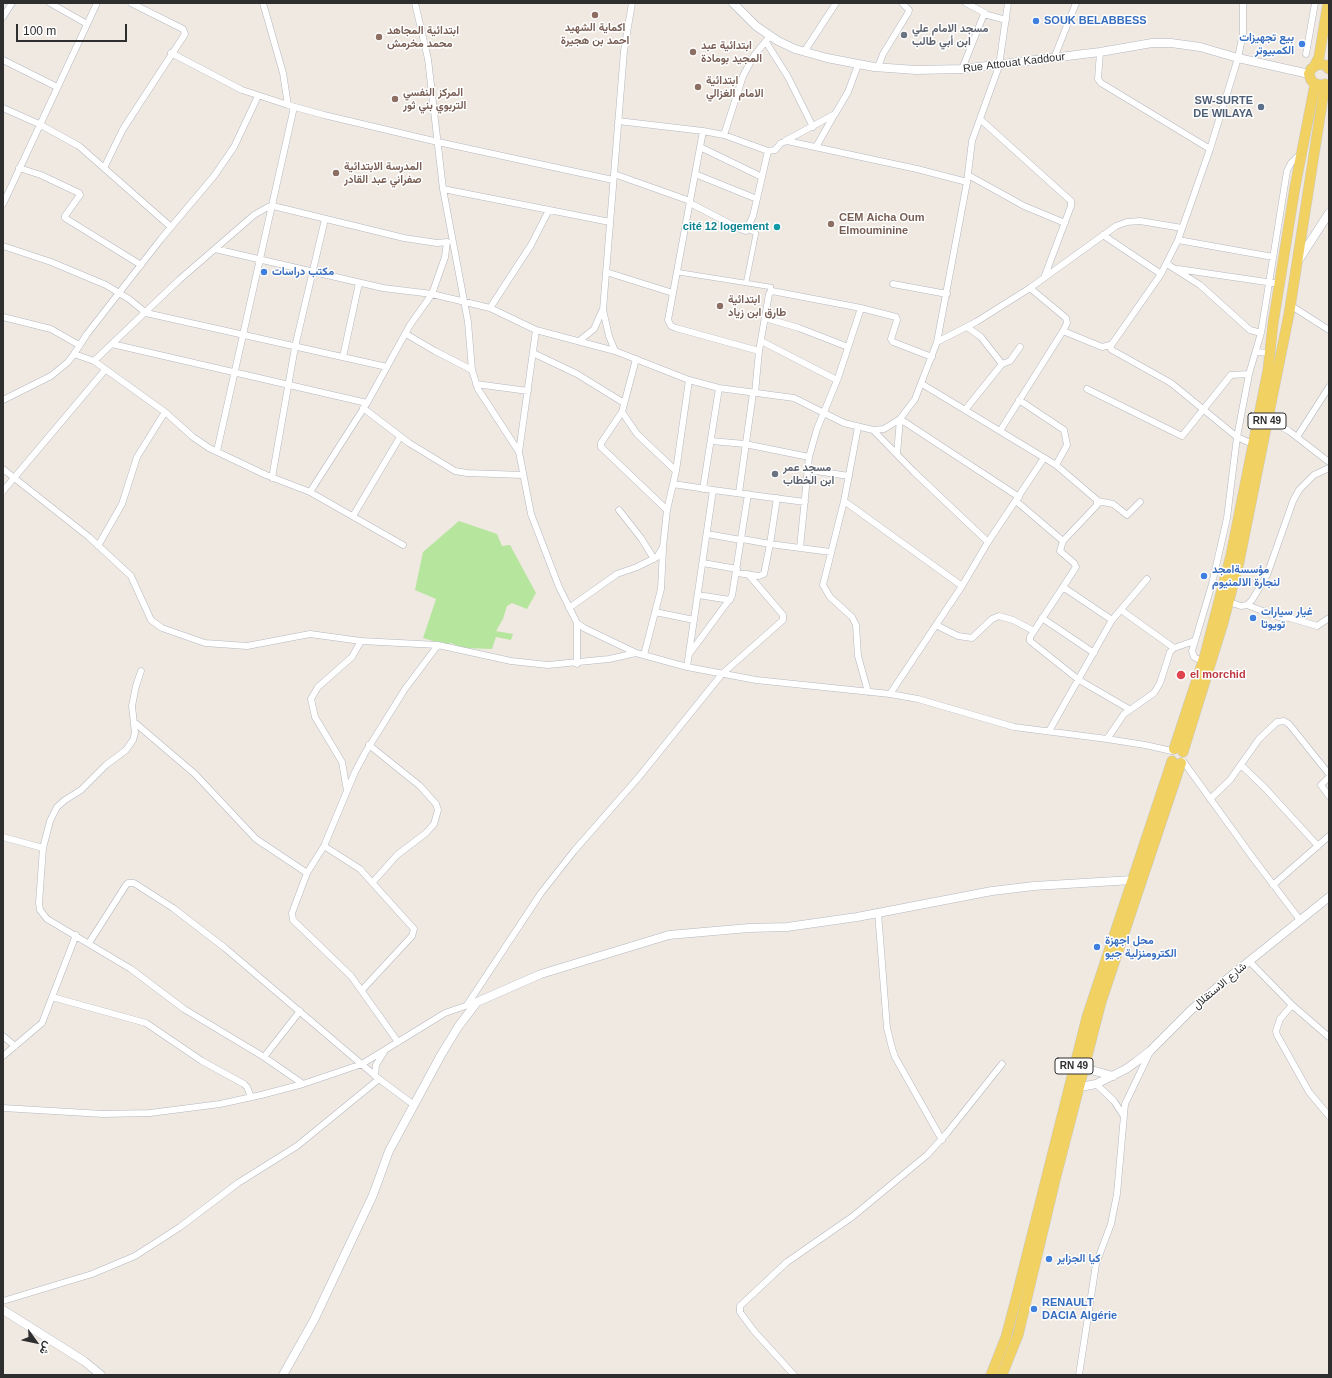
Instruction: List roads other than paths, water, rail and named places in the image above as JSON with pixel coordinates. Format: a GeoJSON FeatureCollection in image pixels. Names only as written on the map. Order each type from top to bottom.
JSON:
{"type":"FeatureCollection","features":[{"type":"Feature","properties":{"kind":"main road"},"geometry":{"type":"LineString","coordinates":[[1325,83],[1311,80],[1309,74],[1319,56],[1328,3]]}},
{"type":"Feature","properties":{"kind":"main road"},"geometry":{"type":"LineString","coordinates":[[1315,65],[1322,64],[1329,66]]}},
{"type":"Feature","properties":{"kind":"main road","name":"RN 49"},"geometry":{"type":"LineString","coordinates":[[1002,1375],[1018,1335],[1055,1180],[1074,1088],[1072,1074],[1099,977],[1132,880],[1178,756],[1224,588],[1270,353],[1273,324],[1274,283],[1301,153],[1325,83]]}},
{"type":"Feature","properties":{"kind":"main road","name":"RN 49"},"geometry":{"type":"LineString","coordinates":[[991,1375],[1006,1337],[1074,1088],[1084,1071],[1110,972],[1178,756],[1229,602],[1290,305],[1325,83]]}},
{"type":"Feature","properties":{"kind":"street"},"geometry":{"type":"LineString","coordinates":[[3,17],[12,3]]}},
{"type":"Feature","properties":{"kind":"street"},"geometry":{"type":"LineString","coordinates":[[50,3],[87,24]]}},
{"type":"Feature","properties":{"kind":"street"},"geometry":{"type":"LineString","coordinates":[[3,204],[97,3]]}},
{"type":"Feature","properties":{"kind":"street"},"geometry":{"type":"LineString","coordinates":[[104,168],[123,129],[184,35],[184,31],[131,3]]}},
{"type":"Feature","properties":{"kind":"street"},"geometry":{"type":"LineString","coordinates":[[263,3],[283,73],[288,105]]}},
{"type":"Feature","properties":{"kind":"street"},"geometry":{"type":"LineString","coordinates":[[415,3],[428,59],[450,241],[468,322],[472,370],[476,384],[491,411],[519,452]]}},
{"type":"Feature","properties":{"kind":"street"},"geometry":{"type":"LineString","coordinates":[[615,350],[609,336],[603,310],[625,37],[632,3]]}},
{"type":"Feature","properties":{"kind":"street","name":"Rue Attouat Kaddour"},"geometry":{"type":"LineString","coordinates":[[733,3],[768,39],[804,52],[858,65],[878,68],[962,70],[1100,52],[1152,43],[1171,43],[1200,47],[1238,58],[1309,74]]}},
{"type":"Feature","properties":{"kind":"street"},"geometry":{"type":"LineString","coordinates":[[804,52],[836,3]]}},
{"type":"Feature","properties":{"kind":"street"},"geometry":{"type":"LineString","coordinates":[[878,68],[883,54],[908,13],[909,10],[902,3]]}},
{"type":"Feature","properties":{"kind":"street"},"geometry":{"type":"LineString","coordinates":[[966,3],[985,13],[1006,20]]}},
{"type":"Feature","properties":{"kind":"street"},"geometry":{"type":"LineString","coordinates":[[215,249],[359,283],[383,288],[432,294],[464,301],[490,308],[536,330],[615,350],[689,380],[719,388],[794,398],[844,423],[873,430],[884,429],[900,419],[914,400],[922,384],[937,342],[968,178],[972,141],[999,66],[1008,3]]}},
{"type":"Feature","properties":{"kind":"street"},"geometry":{"type":"LineString","coordinates":[[1054,58],[1076,3]]}},
{"type":"Feature","properties":{"kind":"street"},"geometry":{"type":"LineString","coordinates":[[1063,331],[1102,347],[1110,345],[1167,264],[1178,240],[1210,149],[1238,58],[1243,33],[1243,3]]}},
{"type":"Feature","properties":{"kind":"street"},"geometry":{"type":"LineString","coordinates":[[1306,54],[1315,3]]}},
{"type":"Feature","properties":{"kind":"street"},"geometry":{"type":"LineString","coordinates":[[962,70],[976,31],[985,13]]}},
{"type":"Feature","properties":{"kind":"street"},"geometry":{"type":"LineString","coordinates":[[724,135],[743,76],[753,57],[768,39],[813,127]]}},
{"type":"Feature","properties":{"kind":"street"},"geometry":{"type":"LineString","coordinates":[[1100,52],[1098,79],[1101,83],[1210,149]]}},
{"type":"Feature","properties":{"kind":"street"},"geometry":{"type":"LineString","coordinates":[[171,53],[242,90],[288,105],[438,142],[614,177],[690,202],[740,229],[756,233],[746,283]]}},
{"type":"Feature","properties":{"kind":"street"},"geometry":{"type":"LineString","coordinates":[[3,60],[57,87]]}},
{"type":"Feature","properties":{"kind":"street"},"geometry":{"type":"LineString","coordinates":[[816,147],[848,92],[858,65]]}},
{"type":"Feature","properties":{"kind":"street"},"geometry":{"type":"LineString","coordinates":[[3,400],[51,376],[68,362],[79,345],[119,293],[223,163],[244,128],[258,96]]}},
{"type":"Feature","properties":{"kind":"street"},"geometry":{"type":"LineString","coordinates":[[216,451],[294,106]]}},
{"type":"Feature","properties":{"kind":"street"},"geometry":{"type":"LineString","coordinates":[[3,108],[40,124],[79,146],[171,227]]}},
{"type":"Feature","properties":{"kind":"street"},"geometry":{"type":"LineString","coordinates":[[618,120],[703,130],[724,135],[768,150],[777,149],[781,143],[835,114]]}},
{"type":"Feature","properties":{"kind":"street"},"geometry":{"type":"LineString","coordinates":[[980,119],[1070,199],[1072,204],[1043,279]]}},
{"type":"Feature","properties":{"kind":"street"},"geometry":{"type":"LineString","coordinates":[[703,130],[668,320],[671,326],[759,351]]}},
{"type":"Feature","properties":{"kind":"street"},"geometry":{"type":"LineString","coordinates":[[786,141],[946,175],[968,178],[1024,206],[1065,223]]}},
{"type":"Feature","properties":{"kind":"street"},"geometry":{"type":"LineString","coordinates":[[700,147],[762,177]]}},
{"type":"Feature","properties":{"kind":"street"},"geometry":{"type":"LineString","coordinates":[[748,230],[757,199],[768,150]]}},
{"type":"Feature","properties":{"kind":"street"},"geometry":{"type":"LineString","coordinates":[[1203,662],[1192,654],[1194,641],[1212,584],[1222,544],[1231,496],[1237,437],[1249,374],[1274,283],[1273,257],[1287,171],[1291,163],[1301,153]]}},
{"type":"Feature","properties":{"kind":"street"},"geometry":{"type":"LineString","coordinates":[[19,168],[41,175],[79,193],[80,195],[65,218],[141,265]]}},
{"type":"Feature","properties":{"kind":"street"},"geometry":{"type":"LineString","coordinates":[[695,174],[757,199]]}},
{"type":"Feature","properties":{"kind":"street"},"geometry":{"type":"LineString","coordinates":[[444,189],[610,222]]}},
{"type":"Feature","properties":{"kind":"street"},"geometry":{"type":"LineString","coordinates":[[94,361],[146,313],[178,280],[258,212],[272,206],[404,238],[437,243],[450,241]]}},
{"type":"Feature","properties":{"kind":"street"},"geometry":{"type":"LineString","coordinates":[[490,308],[531,245],[549,210]]}},
{"type":"Feature","properties":{"kind":"street"},"geometry":{"type":"LineString","coordinates":[[1297,263],[1328,216]]}},
{"type":"Feature","properties":{"kind":"street"},"geometry":{"type":"LineString","coordinates":[[272,478],[295,347],[326,219]]}},
{"type":"Feature","properties":{"kind":"street"},"geometry":{"type":"LineString","coordinates":[[937,342],[967,327],[1030,288],[1116,226],[1127,222],[1140,221],[1182,228]]}},
{"type":"Feature","properties":{"kind":"street"},"geometry":{"type":"LineString","coordinates":[[1103,235],[1161,274]]}},
{"type":"Feature","properties":{"kind":"street"},"geometry":{"type":"LineString","coordinates":[[1178,240],[1273,257]]}},
{"type":"Feature","properties":{"kind":"street"},"geometry":{"type":"LineString","coordinates":[[310,492],[365,406],[406,334],[432,294],[450,241]]}},
{"type":"Feature","properties":{"kind":"street"},"geometry":{"type":"LineString","coordinates":[[3,246],[50,262],[106,285],[146,313],[387,368]]}},
{"type":"Feature","properties":{"kind":"street"},"geometry":{"type":"LineString","coordinates":[[1167,264],[1200,285],[1250,330],[1261,333]]}},
{"type":"Feature","properties":{"kind":"street"},"geometry":{"type":"LineString","coordinates":[[1175,269],[1274,283]]}},
{"type":"Feature","properties":{"kind":"street"},"geometry":{"type":"LineString","coordinates":[[606,272],[673,293]]}},
{"type":"Feature","properties":{"kind":"street"},"geometry":{"type":"LineString","coordinates":[[677,272],[771,287],[759,351],[739,493]]}},
{"type":"Feature","properties":{"kind":"street"},"geometry":{"type":"LineString","coordinates":[[343,357],[359,283]]}},
{"type":"Feature","properties":{"kind":"street"},"geometry":{"type":"LineString","coordinates":[[893,284],[947,294]]}},
{"type":"Feature","properties":{"kind":"street"},"geometry":{"type":"LineString","coordinates":[[1000,431],[1067,323],[1066,318],[1030,288]]}},
{"type":"Feature","properties":{"kind":"street"},"geometry":{"type":"LineString","coordinates":[[770,294],[772,291],[778,292],[861,308],[896,317],[897,320],[891,339],[893,342],[932,358]]}},
{"type":"Feature","properties":{"kind":"street"},"geometry":{"type":"LineString","coordinates":[[1290,305],[1329,330]]}},
{"type":"Feature","properties":{"kind":"street"},"geometry":{"type":"LineString","coordinates":[[800,548],[809,470],[809,457],[823,412],[837,380],[861,308]]}},
{"type":"Feature","properties":{"kind":"street"},"geometry":{"type":"LineString","coordinates":[[578,341],[594,329],[603,310]]}},
{"type":"Feature","properties":{"kind":"street"},"geometry":{"type":"LineString","coordinates":[[3,317],[51,329],[79,345]]}},
{"type":"Feature","properties":{"kind":"street"},"geometry":{"type":"LineString","coordinates":[[765,318],[799,328],[848,347]]}},
{"type":"Feature","properties":{"kind":"street"},"geometry":{"type":"LineString","coordinates":[[967,327],[981,336],[1002,364]]}},
{"type":"Feature","properties":{"kind":"street"},"geometry":{"type":"LineString","coordinates":[[536,330],[519,452],[531,514],[558,587],[577,622],[584,628],[636,653],[687,667],[756,680],[890,694],[937,704],[1014,727],[1145,745],[1178,756],[1300,920]]}},
{"type":"Feature","properties":{"kind":"street"},"geometry":{"type":"LineString","coordinates":[[406,334],[472,370]]}},
{"type":"Feature","properties":{"kind":"street"},"geometry":{"type":"LineString","coordinates":[[761,341],[837,380]]}},
{"type":"Feature","properties":{"kind":"street"},"geometry":{"type":"LineString","coordinates":[[112,344],[288,385],[365,406],[400,437],[455,471],[467,474],[523,475]]}},
{"type":"Feature","properties":{"kind":"street"},"geometry":{"type":"LineString","coordinates":[[1110,345],[1112,350],[1170,384],[1237,437],[1253,444]]}},
{"type":"Feature","properties":{"kind":"street"},"geometry":{"type":"LineString","coordinates":[[965,410],[1002,364],[1010,361],[1020,347]]}},
{"type":"Feature","properties":{"kind":"street"},"geometry":{"type":"LineString","coordinates":[[1256,352],[1270,353]]}},
{"type":"Feature","properties":{"kind":"street"},"geometry":{"type":"LineString","coordinates":[[533,353],[577,374],[624,403]]}},
{"type":"Feature","properties":{"kind":"street"},"geometry":{"type":"LineString","coordinates":[[74,354],[94,361],[165,412],[193,437],[216,451],[272,478],[310,492],[403,545]]}},
{"type":"Feature","properties":{"kind":"street"},"geometry":{"type":"LineString","coordinates":[[636,359],[622,412],[601,443],[601,447],[667,510]]}},
{"type":"Feature","properties":{"kind":"street"},"geometry":{"type":"LineString","coordinates":[[3,490],[106,370]]}},
{"type":"Feature","properties":{"kind":"street"},"geometry":{"type":"LineString","coordinates":[[1087,389],[1180,436],[1184,434],[1231,375],[1249,374]]}},
{"type":"Feature","properties":{"kind":"street"},"geometry":{"type":"LineString","coordinates":[[644,655],[663,578],[663,548],[667,510],[676,470],[689,380]]}},
{"type":"Feature","properties":{"kind":"street"},"geometry":{"type":"LineString","coordinates":[[476,384],[528,392]]}},
{"type":"Feature","properties":{"kind":"street"},"geometry":{"type":"LineString","coordinates":[[922,384],[1056,465],[1098,501],[1113,504],[1127,515],[1140,502]]}},
{"type":"Feature","properties":{"kind":"street"},"geometry":{"type":"LineString","coordinates":[[1297,437],[1329,387]]}},
{"type":"Feature","properties":{"kind":"street"},"geometry":{"type":"LineString","coordinates":[[703,489],[719,388]]}},
{"type":"Feature","properties":{"kind":"street"},"geometry":{"type":"LineString","coordinates":[[1019,400],[1064,430],[1067,445],[1056,465]]}},
{"type":"Feature","properties":{"kind":"street"},"geometry":{"type":"LineString","coordinates":[[98,546],[122,504],[137,457],[165,412]]}},
{"type":"Feature","properties":{"kind":"street"},"geometry":{"type":"LineString","coordinates":[[622,412],[637,434],[676,470]]}},
{"type":"Feature","properties":{"kind":"street"},"geometry":{"type":"LineString","coordinates":[[897,454],[900,419]]}},
{"type":"Feature","properties":{"kind":"street"},"geometry":{"type":"LineString","coordinates":[[900,419],[1018,499],[1063,542]]}},
{"type":"Feature","properties":{"kind":"street"},"geometry":{"type":"LineString","coordinates":[[1267,419],[1297,437],[1329,462]]}},
{"type":"Feature","properties":{"kind":"street"},"geometry":{"type":"LineString","coordinates":[[858,427],[844,501],[823,585],[830,597],[852,618],[856,625],[858,656],[868,692]]}},
{"type":"Feature","properties":{"kind":"street"},"geometry":{"type":"LineString","coordinates":[[873,430],[988,542]]}},
{"type":"Feature","properties":{"kind":"street"},"geometry":{"type":"LineString","coordinates":[[353,516],[400,437]]}},
{"type":"Feature","properties":{"kind":"street"},"geometry":{"type":"LineString","coordinates":[[711,441],[745,444],[809,457]]}},
{"type":"Feature","properties":{"kind":"street"},"geometry":{"type":"LineString","coordinates":[[890,694],[962,586],[988,542],[1044,458]]}},
{"type":"Feature","properties":{"kind":"street"},"geometry":{"type":"LineString","coordinates":[[1247,605],[1257,593],[1267,575],[1293,501],[1299,490],[1314,475],[1329,468]]}},
{"type":"Feature","properties":{"kind":"street"},"geometry":{"type":"LineString","coordinates":[[3,469],[98,546],[134,580],[141,602],[151,620],[162,628],[205,643],[246,646],[310,634],[362,641],[438,645],[534,665],[577,664],[636,653]]}},
{"type":"Feature","properties":{"kind":"street"},"geometry":{"type":"LineString","coordinates":[[809,470],[849,476]]}},
{"type":"Feature","properties":{"kind":"street"},"geometry":{"type":"LineString","coordinates":[[673,484],[805,502]]}},
{"type":"Feature","properties":{"kind":"street"},"geometry":{"type":"LineString","coordinates":[[687,667],[713,490]]}},
{"type":"Feature","properties":{"kind":"street"},"geometry":{"type":"LineString","coordinates":[[689,654],[730,600],[737,571],[748,494]]}},
{"type":"Feature","properties":{"kind":"street"},"geometry":{"type":"LineString","coordinates":[[703,562],[748,574],[759,576],[764,574],[777,498]]}},
{"type":"Feature","properties":{"kind":"street"},"geometry":{"type":"LineString","coordinates":[[844,501],[962,586]]}},
{"type":"Feature","properties":{"kind":"street"},"geometry":{"type":"LineString","coordinates":[[1098,501],[1097,505],[1063,542],[1061,552],[1076,565],[1030,637],[1030,641],[1079,680],[1129,710]]}},
{"type":"Feature","properties":{"kind":"street"},"geometry":{"type":"LineString","coordinates":[[619,510],[642,538],[654,558]]}},
{"type":"Feature","properties":{"kind":"street"},"geometry":{"type":"LineString","coordinates":[[707,534],[831,552]]}},
{"type":"Feature","properties":{"kind":"street"},"geometry":{"type":"LineString","coordinates":[[569,608],[617,574],[654,558],[661,553],[663,548]]}},
{"type":"Feature","properties":{"kind":"street"},"geometry":{"type":"LineString","coordinates":[[467,1005],[550,881],[638,778],[722,674],[783,619],[780,611],[748,574]]}},
{"type":"Feature","properties":{"kind":"street"},"geometry":{"type":"LineString","coordinates":[[1049,731],[1112,620],[1147,579]]}},
{"type":"Feature","properties":{"kind":"street"},"geometry":{"type":"LineString","coordinates":[[1063,586],[1112,620]]}},
{"type":"Feature","properties":{"kind":"street"},"geometry":{"type":"LineString","coordinates":[[698,595],[730,600]]}},
{"type":"Feature","properties":{"kind":"street"},"geometry":{"type":"LineString","coordinates":[[1229,602],[1241,606],[1247,605],[1275,616],[1299,620],[1317,626],[1329,618]]}},
{"type":"Feature","properties":{"kind":"street"},"geometry":{"type":"LineString","coordinates":[[1121,610],[1174,648]]}},
{"type":"Feature","properties":{"kind":"street"},"geometry":{"type":"LineString","coordinates":[[655,612],[694,620]]}},
{"type":"Feature","properties":{"kind":"street"},"geometry":{"type":"LineString","coordinates":[[936,625],[958,636],[972,638],[992,619],[999,616],[1013,620],[1034,631]]}},
{"type":"Feature","properties":{"kind":"street"},"geometry":{"type":"LineString","coordinates":[[1042,618],[1094,653]]}},
{"type":"Feature","properties":{"kind":"street"},"geometry":{"type":"LineString","coordinates":[[577,622],[577,664]]}},
{"type":"Feature","properties":{"kind":"street"},"geometry":{"type":"LineString","coordinates":[[347,793],[342,762],[315,717],[311,699],[318,687],[352,656],[362,641]]}},
{"type":"Feature","properties":{"kind":"street"},"geometry":{"type":"LineString","coordinates":[[1107,739],[1129,710],[1145,700],[1157,688],[1164,674],[1168,656],[1174,648],[1194,641]]}},
{"type":"Feature","properties":{"kind":"street"},"geometry":{"type":"LineString","coordinates":[[398,1042],[351,976],[293,920],[292,908],[307,873],[324,846],[355,772],[369,745],[404,689],[438,645]]}},
{"type":"Feature","properties":{"kind":"street"},"geometry":{"type":"LineString","coordinates":[[141,671],[132,706],[135,733],[133,740],[126,750],[106,765],[81,790],[57,807],[50,821],[43,848],[39,903],[40,910],[47,919],[131,969],[184,1009],[264,1057],[303,1084]]}},
{"type":"Feature","properties":{"kind":"street"},"geometry":{"type":"LineString","coordinates":[[1210,799],[1230,780],[1259,739],[1277,722],[1284,721],[1289,724],[1329,774]]}},
{"type":"Feature","properties":{"kind":"street"},"geometry":{"type":"LineString","coordinates":[[134,722],[195,774],[256,839],[307,873]]}},
{"type":"Feature","properties":{"kind":"street"},"geometry":{"type":"LineString","coordinates":[[369,745],[420,786],[436,804],[438,810],[434,824],[426,833],[397,855],[373,882]]}},
{"type":"Feature","properties":{"kind":"street"},"geometry":{"type":"LineString","coordinates":[[1241,764],[1266,788],[1318,846]]}},
{"type":"Feature","properties":{"kind":"street"},"geometry":{"type":"LineString","coordinates":[[1329,777],[1321,785],[1329,796]]}},
{"type":"Feature","properties":{"kind":"street"},"geometry":{"type":"LineString","coordinates":[[1273,885],[1329,836]]}},
{"type":"Feature","properties":{"kind":"street"},"geometry":{"type":"LineString","coordinates":[[3,837],[43,848]]}},
{"type":"Feature","properties":{"kind":"street"},"geometry":{"type":"LineString","coordinates":[[324,846],[350,862],[373,882],[412,926],[414,932],[362,990]]}},
{"type":"Feature","properties":{"kind":"street"},"geometry":{"type":"LineString","coordinates":[[3,1108],[103,1114],[150,1113],[220,1104],[303,1084],[362,1064],[445,1013],[476,1002],[541,974],[659,937],[725,930],[787,927],[1006,889],[1132,880]]}},
{"type":"Feature","properties":{"kind":"street"},"geometry":{"type":"LineString","coordinates":[[89,943],[126,885],[134,882],[179,913],[300,1011],[377,1078],[414,1105]]}},
{"type":"Feature","properties":{"kind":"street","name":"شارع الاستقلال"},"geometry":{"type":"LineString","coordinates":[[1074,1088],[1096,1084],[1126,1070],[1150,1051],[1190,1011],[1329,897]]}},
{"type":"Feature","properties":{"kind":"street"},"geometry":{"type":"LineString","coordinates":[[878,912],[887,1028],[892,1048],[895,1057],[942,1140]]}},
{"type":"Feature","properties":{"kind":"street"},"geometry":{"type":"LineString","coordinates":[[3,1056],[40,1026],[76,935]]}},
{"type":"Feature","properties":{"kind":"street"},"geometry":{"type":"LineString","coordinates":[[1250,962],[1292,1005],[1329,1037]]}},
{"type":"Feature","properties":{"kind":"street"},"geometry":{"type":"LineString","coordinates":[[52,997],[146,1023],[202,1061],[244,1084],[250,1092],[251,1097]]}},
{"type":"Feature","properties":{"kind":"street"},"geometry":{"type":"LineString","coordinates":[[284,1375],[314,1320],[373,1195],[390,1151],[458,1027],[476,1002]]}},
{"type":"Feature","properties":{"kind":"street"},"geometry":{"type":"LineString","coordinates":[[1292,1005],[1277,1025],[1277,1035],[1309,1092],[1329,1116]]}},
{"type":"Feature","properties":{"kind":"street"},"geometry":{"type":"LineString","coordinates":[[264,1057],[300,1011]]}},
{"type":"Feature","properties":{"kind":"street"},"geometry":{"type":"LineString","coordinates":[[3,1036],[15,1046]]}},
{"type":"Feature","properties":{"kind":"street"},"geometry":{"type":"LineString","coordinates":[[377,1078],[376,1065],[384,1051]]}},
{"type":"Feature","properties":{"kind":"street"},"geometry":{"type":"LineString","coordinates":[[1079,1375],[1096,1264],[1111,1224],[1117,1194],[1123,1115],[1130,1092],[1150,1051]]}},
{"type":"Feature","properties":{"kind":"street"},"geometry":{"type":"LineString","coordinates":[[794,1375],[754,1331],[740,1312],[740,1306],[787,1262],[852,1217],[916,1164],[942,1140],[1002,1064]]}},
{"type":"Feature","properties":{"kind":"street"},"geometry":{"type":"LineString","coordinates":[[1072,1074],[1091,1070],[1113,1076]]}},
{"type":"Feature","properties":{"kind":"street"},"geometry":{"type":"LineString","coordinates":[[3,1301],[92,1274],[135,1256],[180,1227],[238,1183],[296,1146],[377,1078]]}},
{"type":"Feature","properties":{"kind":"street"},"geometry":{"type":"LineString","coordinates":[[1096,1084],[1114,1101],[1123,1115]]}},
{"type":"Feature","properties":{"kind":"street"},"geometry":{"type":"LineString","coordinates":[[3,1310],[84,1361],[100,1375]]}},
{"type":"Feature","properties":{"kind":"place","name":"اكماية الشهيد احمد بن هجيرة"},"geometry":{"type":"Point","coordinates":[595,15]}},
{"type":"Feature","properties":{"kind":"place","name":"SOUK BELABBESS"},"geometry":{"type":"Point","coordinates":[1036,21]}},
{"type":"Feature","properties":{"kind":"place","name":"مسجد الامام علي ابن أبي طالب"},"geometry":{"type":"Point","coordinates":[904,35]}},
{"type":"Feature","properties":{"kind":"place","name":"ابتدائية المجاهد محمد مخرمش"},"geometry":{"type":"Point","coordinates":[379,37]}},
{"type":"Feature","properties":{"kind":"place","name":"بيع تجهيزات الكمبيوتر"},"geometry":{"type":"Point","coordinates":[1302,44]}},
{"type":"Feature","properties":{"kind":"place","name":"ابتدائية عبد المجيد بومادة"},"geometry":{"type":"Point","coordinates":[693,52]}},
{"type":"Feature","properties":{"kind":"place","name":"ابتدائية الامام الغزالي"},"geometry":{"type":"Point","coordinates":[698,87]}},
{"type":"Feature","properties":{"kind":"place","name":"المركز النفسي التربوي بني ثور"},"geometry":{"type":"Point","coordinates":[395,99]}},
{"type":"Feature","properties":{"kind":"place","name":"SW-SURTE DE WILAYA"},"geometry":{"type":"Point","coordinates":[1261,107]}},
{"type":"Feature","properties":{"kind":"place","name":"المدرسة الابتدائية صفراني عبد القادر"},"geometry":{"type":"Point","coordinates":[336,173]}},
{"type":"Feature","properties":{"kind":"place","name":"CEM Aicha Oum Elmouminine"},"geometry":{"type":"Point","coordinates":[831,224]}},
{"type":"Feature","properties":{"kind":"place","name":"cité 12 logement"},"geometry":{"type":"Point","coordinates":[777,227]}},
{"type":"Feature","properties":{"kind":"place","name":"مكتب دراسات"},"geometry":{"type":"Point","coordinates":[264,272]}},
{"type":"Feature","properties":{"kind":"place","name":"ابتدائية طارق ابن زياد"},"geometry":{"type":"Point","coordinates":[720,306]}},
{"type":"Feature","properties":{"kind":"place","name":"مسجد عمر ابن الخطاب"},"geometry":{"type":"Point","coordinates":[775,474]}},
{"type":"Feature","properties":{"kind":"place","name":"مؤسسةامجد لنجارة الالمنيوم"},"geometry":{"type":"Point","coordinates":[1204,576]}},
{"type":"Feature","properties":{"kind":"place","name":"غيار سيارات تويوتا"},"geometry":{"type":"Point","coordinates":[1253,618]}},
{"type":"Feature","properties":{"kind":"place","name":"el morchid"},"geometry":{"type":"Point","coordinates":[1181,675]}},
{"type":"Feature","properties":{"kind":"place","name":"محل اجهزة الكترومنزلية جيو"},"geometry":{"type":"Point","coordinates":[1097,947]}},
{"type":"Feature","properties":{"kind":"place","name":"كيا الجزاير"},"geometry":{"type":"Point","coordinates":[1049,1259]}},
{"type":"Feature","properties":{"kind":"place","name":"RENAULT DACIA Algérie"},"geometry":{"type":"Point","coordinates":[1034,1309]}}]}
